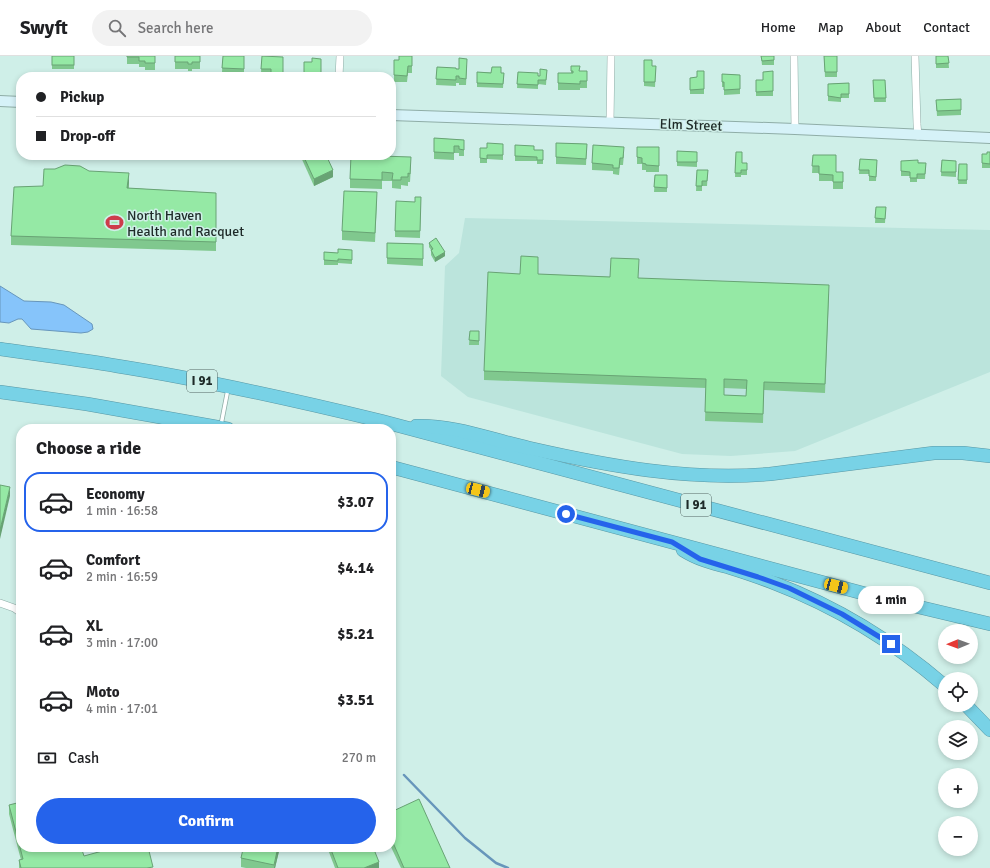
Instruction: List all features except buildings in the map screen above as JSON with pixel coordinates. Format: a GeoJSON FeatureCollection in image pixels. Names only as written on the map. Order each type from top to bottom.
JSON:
{"type":"FeatureCollection","features":[{"type":"Feature","properties":{"kind":"highway","name":"I 91"},"geometry":{"type":"LineString","coordinates":[[0,349],[118,366],[228,386],[394,424]]}},
{"type":"Feature","properties":{"kind":"highway"},"geometry":{"type":"LineString","coordinates":[[0,392],[87,404],[201,424]]}},
{"type":"Feature","properties":{"kind":"highway","name":"I 91"},"geometry":{"type":"LineString","coordinates":[[396,425],[990,583]]}},
{"type":"Feature","properties":{"kind":"highway"},"geometry":{"type":"LineString","coordinates":[[402,426],[442,427],[528,448],[578,458],[660,472],[702,476],[770,474],[934,453],[963,453],[990,456]]}},
{"type":"Feature","properties":{"kind":"highway"},"geometry":{"type":"LineString","coordinates":[[396,468],[881,598],[990,624]]}},
{"type":"Feature","properties":{"kind":"highway"},"geometry":{"type":"LineString","coordinates":[[672,542],[700,559],[773,582],[842,614],[898,648],[938,680]]}},
{"type":"Feature","properties":{"kind":"highway"},"geometry":{"type":"LineString","coordinates":[[973,712],[990,730]]}},
{"type":"Feature","properties":{"kind":"street"},"geometry":{"type":"LineString","coordinates":[[339,72],[340,56]]}},
{"type":"Feature","properties":{"kind":"street"},"geometry":{"type":"LineString","coordinates":[[610,123],[611,56]]}},
{"type":"Feature","properties":{"kind":"street"},"geometry":{"type":"LineString","coordinates":[[794,56],[795,129]]}},
{"type":"Feature","properties":{"kind":"street"},"geometry":{"type":"LineString","coordinates":[[915,56],[918,136]]}},
{"type":"Feature","properties":{"kind":"street"},"geometry":{"type":"LineString","coordinates":[[0,101],[16,102]]}},
{"type":"Feature","properties":{"kind":"street","name":"Elm Street"},"geometry":{"type":"LineString","coordinates":[[396,115],[795,129],[918,136],[990,138]]}},
{"type":"Feature","properties":{"kind":"street"},"geometry":{"type":"LineString","coordinates":[[0,603],[16,610]]}},
{"type":"Feature","properties":{"kind":"lane"},"geometry":{"type":"LineString","coordinates":[[224,424],[228,386]]}},
{"type":"Feature","properties":{"kind":"shaded area"},"geometry":{"type":"Polygon","coordinates":[[[465,218],[990,230],[990,372],[795,451],[731,456],[682,454],[468,397],[441,376],[445,266],[459,253],[465,218]]]}},
{"type":"Feature","properties":{"kind":"water"},"geometry":{"type":"Polygon","coordinates":[[[0,286],[24,301],[51,302],[64,305],[92,324],[93,329],[88,332],[81,333],[31,329],[22,319],[9,323],[0,322],[0,286]]]}},
{"type":"Feature","properties":{"kind":"waterway"},"geometry":{"type":"LineString","coordinates":[[404,775],[465,838],[496,863],[508,868]]}},
{"type":"Feature","properties":{"kind":"place","name":"North Haven Health and Racquet"},"geometry":{"type":"Point","coordinates":[114,223]}},
{"type":"Feature","properties":{"kind":"route"},"geometry":{"type":"LineString","coordinates":[[566,514],[672,542],[700,559],[789,588],[842,614],[891,644]]}}]}
